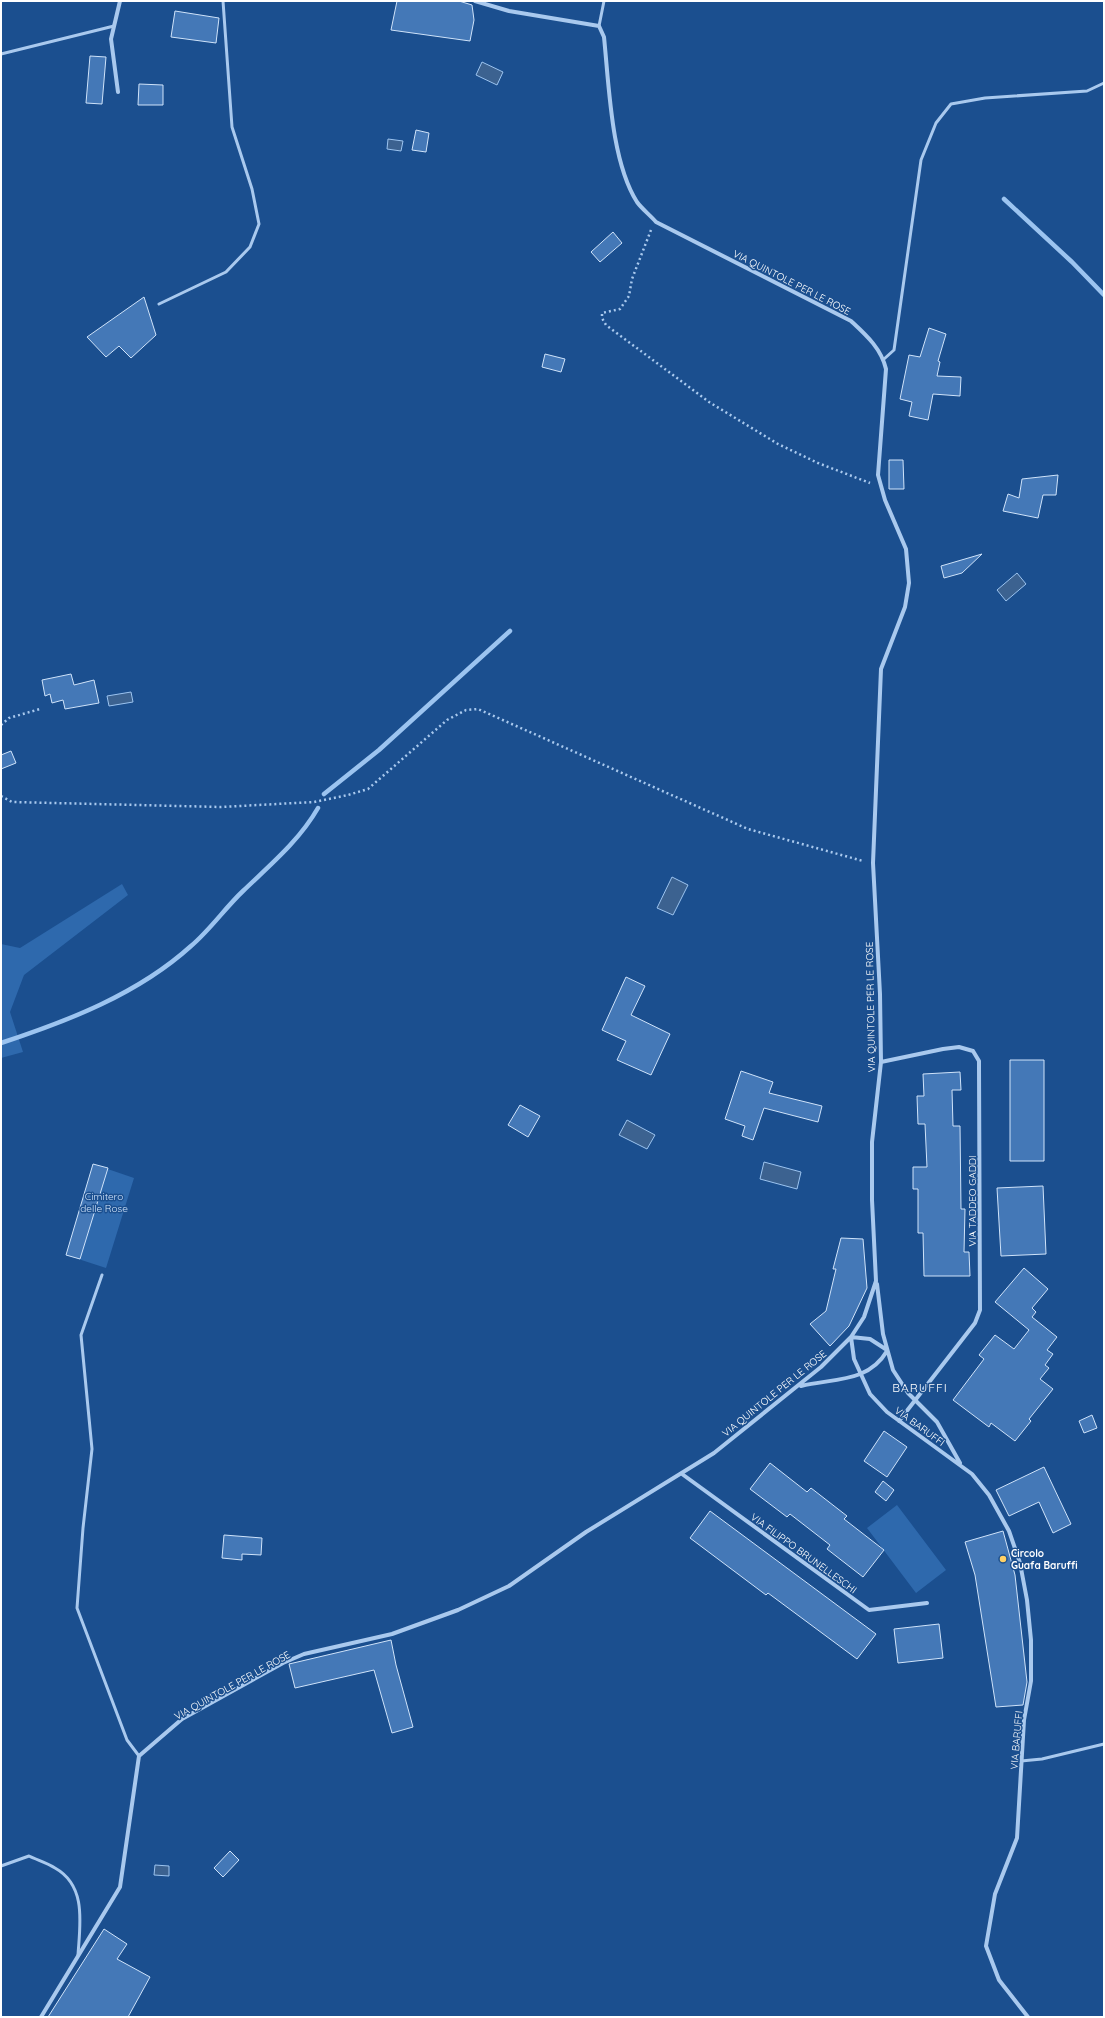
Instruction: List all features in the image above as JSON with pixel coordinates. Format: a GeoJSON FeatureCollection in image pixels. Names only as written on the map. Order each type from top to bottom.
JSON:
{"type":"FeatureCollection","features":[{"type":"Feature","properties":{"kind":"street"},"geometry":{"type":"LineString","coordinates":[[118,92],[111,40],[120,1]]}},
{"type":"Feature","properties":{"kind":"street"},"geometry":{"type":"LineString","coordinates":[[475,1],[509,11],[599,26]]}},
{"type":"Feature","properties":{"kind":"street","name":"VIA QUINTOLE PER LE ROSE"},"geometry":{"type":"LineString","coordinates":[[139,1756],[182,1720],[284,1663],[304,1654],[392,1634],[458,1610],[509,1586],[586,1532],[714,1453],[798,1386],[851,1337],[864,1317],[876,1281],[872,1200],[872,1142],[881,1062],[880,994],[874,863],[881,668],[905,607],[909,583],[906,549],[880,486],[878,475],[886,368],[884,359],[874,343],[851,321],[654,220],[638,203],[626,178],[612,116],[604,37],[599,26]]}},
{"type":"Feature","properties":{"kind":"street","name":"VIA TADDEO GADDI"},"geometry":{"type":"LineString","coordinates":[[881,1062],[959,1047],[973,1051],[979,1061],[980,1310],[975,1323],[899,1421]]}},
{"type":"Feature","properties":{"kind":"street","name":"VIA BARUFFI"},"geometry":{"type":"LineString","coordinates":[[876,1281],[879,1313],[887,1351],[893,1370],[914,1400],[937,1422],[963,1466],[989,1496],[1009,1531],[1020,1563],[1027,1600],[1031,1640],[1031,1681],[1024,1720],[1017,1838],[995,1894],[986,1946],[999,1980],[1028,2017]]}},
{"type":"Feature","properties":{"kind":"street"},"geometry":{"type":"LineString","coordinates":[[798,1386],[860,1374],[874,1368],[887,1351],[870,1339],[851,1337]]}},
{"type":"Feature","properties":{"kind":"street","name":"VIA BARUFFI"},"geometry":{"type":"LineString","coordinates":[[851,1337],[854,1359],[870,1394],[899,1421],[963,1466]]}},
{"type":"Feature","properties":{"kind":"street","name":"VIA FILIPPO BRUNELLESCHI"},"geometry":{"type":"LineString","coordinates":[[682,1474],[869,1610],[927,1603]]}},
{"type":"Feature","properties":{"kind":"street"},"geometry":{"type":"LineString","coordinates":[[41,2017],[120,1887],[139,1756]]}},
{"type":"Feature","properties":{"kind":"lane"},"geometry":{"type":"LineString","coordinates":[[159,304],[226,272],[250,247],[259,224],[252,189],[232,127],[223,1]]}},
{"type":"Feature","properties":{"kind":"lane"},"geometry":{"type":"LineString","coordinates":[[599,26],[604,1]]}},
{"type":"Feature","properties":{"kind":"lane"},"geometry":{"type":"LineString","coordinates":[[1,54],[114,26]]}},
{"type":"Feature","properties":{"kind":"lane"},"geometry":{"type":"LineString","coordinates":[[884,359],[894,350],[921,160],[936,123],[951,104],[985,98],[1087,91],[1104,83]]}},
{"type":"Feature","properties":{"kind":"lane"},"geometry":{"type":"LineString","coordinates":[[102,1275],[81,1335],[92,1449],[83,1528],[77,1608],[127,1740],[139,1756]]}},
{"type":"Feature","properties":{"kind":"lane"},"geometry":{"type":"LineString","coordinates":[[1021,1761],[1042,1759],[1104,1744]]}},
{"type":"Feature","properties":{"kind":"lane"},"geometry":{"type":"LineString","coordinates":[[1,1866],[29,1856],[56,1868],[74,1885],[79,1899],[77,1959]]}},
{"type":"Feature","properties":{"kind":"path"},"geometry":{"type":"LineString","coordinates":[[654,220],[644,252],[632,279],[629,296],[620,309],[602,313],[602,318],[606,325],[655,360],[678,380],[709,402],[778,444],[818,463],[880,486]]}},
{"type":"Feature","properties":{"kind":"path"},"geometry":{"type":"LineString","coordinates":[[1,725],[9,718],[40,709]]}},
{"type":"Feature","properties":{"kind":"path"},"geometry":{"type":"LineString","coordinates":[[1,796],[12,802],[221,807],[314,802],[368,789],[447,720],[466,710],[478,709],[748,829],[874,863]]}},
{"type":"Feature","properties":{"kind":"green space"},"geometry":{"type":"Polygon","coordinates":[[[122,884],[128,895],[24,975],[10,1012],[23,1052],[1,1058],[1,944],[20,948],[122,884]]]}},
{"type":"Feature","properties":{"kind":"green space","name":"Cimitero delle Rose"},"geometry":{"type":"Polygon","coordinates":[[[93,1164],[134,1178],[106,1268],[66,1255],[93,1164]]]}},
{"type":"Feature","properties":{"kind":"green space"},"geometry":{"type":"Polygon","coordinates":[[[897,1505],[946,1570],[916,1593],[867,1528],[897,1505]]]}},
{"type":"Feature","properties":{"kind":"shaded area"},"geometry":{"type":"Polygon","coordinates":[[[482,62],[503,72],[497,85],[476,75],[482,62]]]}},
{"type":"Feature","properties":{"kind":"shaded area"},"geometry":{"type":"Polygon","coordinates":[[[388,139],[403,141],[401,151],[387,149],[388,139]]]}},
{"type":"Feature","properties":{"kind":"shaded area"},"geometry":{"type":"Polygon","coordinates":[[[1017,573],[1026,584],[1006,601],[997,590],[1017,573]]]}},
{"type":"Feature","properties":{"kind":"shaded area"},"geometry":{"type":"Polygon","coordinates":[[[131,692],[133,702],[109,706],[107,696],[131,692]]]}},
{"type":"Feature","properties":{"kind":"shaded area"},"geometry":{"type":"Polygon","coordinates":[[[672,877],[688,885],[673,915],[657,908],[672,877]]]}},
{"type":"Feature","properties":{"kind":"shaded area"},"geometry":{"type":"Polygon","coordinates":[[[627,1120],[655,1135],[647,1149],[619,1135],[627,1120]]]}},
{"type":"Feature","properties":{"kind":"shaded area"},"geometry":{"type":"Polygon","coordinates":[[[764,1162],[801,1172],[797,1189],[760,1179],[764,1162]]]}},
{"type":"Feature","properties":{"kind":"shaded area"},"geometry":{"type":"Polygon","coordinates":[[[155,1865],[169,1866],[169,1876],[154,1875],[155,1865]]]}},
{"type":"Feature","properties":{"kind":"building"},"geometry":{"type":"Polygon","coordinates":[[[397,1],[459,1],[472,5],[474,20],[470,41],[391,30],[397,1]]]}},
{"type":"Feature","properties":{"kind":"building"},"geometry":{"type":"Polygon","coordinates":[[[175,11],[219,18],[216,43],[171,37],[175,11]]]}},
{"type":"Feature","properties":{"kind":"building"},"geometry":{"type":"Polygon","coordinates":[[[90,56],[106,57],[102,104],[86,103],[90,56]]]}},
{"type":"Feature","properties":{"kind":"building"},"geometry":{"type":"Polygon","coordinates":[[[139,84],[163,85],[163,105],[138,105],[139,84]]]}},
{"type":"Feature","properties":{"kind":"building"},"geometry":{"type":"Polygon","coordinates":[[[416,130],[429,133],[426,152],[412,150],[416,130]]]}},
{"type":"Feature","properties":{"kind":"building"},"geometry":{"type":"Polygon","coordinates":[[[613,232],[622,243],[600,262],[591,252],[613,232]]]}},
{"type":"Feature","properties":{"kind":"building"},"geometry":{"type":"Polygon","coordinates":[[[144,297],[156,335],[131,358],[119,346],[106,357],[87,337],[144,297]]]}},
{"type":"Feature","properties":{"kind":"building"},"geometry":{"type":"Polygon","coordinates":[[[929,328],[946,334],[938,361],[940,362],[937,376],[961,377],[960,396],[933,394],[928,420],[909,416],[912,402],[900,399],[909,355],[920,357],[929,328]]]}},
{"type":"Feature","properties":{"kind":"building"},"geometry":{"type":"Polygon","coordinates":[[[545,354],[565,359],[561,372],[542,367],[545,354]]]}},
{"type":"Feature","properties":{"kind":"building"},"geometry":{"type":"Polygon","coordinates":[[[889,460],[903,460],[904,489],[889,489],[889,460]]]}},
{"type":"Feature","properties":{"kind":"building"},"geometry":{"type":"Polygon","coordinates":[[[1058,475],[1056,495],[1043,495],[1038,518],[1003,511],[1008,494],[1019,498],[1022,479],[1058,475]]]}},
{"type":"Feature","properties":{"kind":"building"},"geometry":{"type":"Polygon","coordinates":[[[982,554],[962,573],[944,578],[941,566],[982,554]]]}},
{"type":"Feature","properties":{"kind":"building"},"geometry":{"type":"Polygon","coordinates":[[[71,674],[74,685],[94,680],[99,703],[65,709],[63,700],[52,703],[50,694],[45,696],[42,680],[71,674]]]}},
{"type":"Feature","properties":{"kind":"building"},"geometry":{"type":"Polygon","coordinates":[[[11,751],[16,763],[1,769],[1,755],[11,751]]]}},
{"type":"Feature","properties":{"kind":"building"},"geometry":{"type":"Polygon","coordinates":[[[626,977],[645,986],[631,1015],[670,1034],[651,1075],[617,1060],[626,1041],[602,1030],[626,977]]]}},
{"type":"Feature","properties":{"kind":"building"},"geometry":{"type":"Polygon","coordinates":[[[1010,1060],[1044,1060],[1044,1161],[1010,1161],[1010,1060]]]}},
{"type":"Feature","properties":{"kind":"building"},"geometry":{"type":"Polygon","coordinates":[[[741,1071],[773,1082],[769,1093],[822,1106],[818,1122],[764,1108],[753,1140],[742,1136],[745,1126],[725,1119],[741,1071]]]}},
{"type":"Feature","properties":{"kind":"building"},"geometry":{"type":"Polygon","coordinates":[[[960,1072],[961,1090],[952,1090],[953,1126],[960,1126],[961,1209],[965,1209],[964,1252],[969,1252],[970,1276],[924,1276],[923,1233],[918,1233],[918,1189],[913,1189],[913,1167],[927,1167],[925,1124],[918,1124],[917,1096],[924,1096],[923,1074],[960,1072]]]}},
{"type":"Feature","properties":{"kind":"building"},"geometry":{"type":"Polygon","coordinates":[[[520,1105],[540,1116],[528,1137],[508,1125],[520,1105]]]}},
{"type":"Feature","properties":{"kind":"building"},"geometry":{"type":"Polygon","coordinates":[[[93,1164],[108,1168],[80,1259],[66,1255],[93,1164]]]}},
{"type":"Feature","properties":{"kind":"building"},"geometry":{"type":"Polygon","coordinates":[[[1043,1186],[1046,1254],[1001,1256],[997,1188],[1043,1186]]]}},
{"type":"Feature","properties":{"kind":"building"},"geometry":{"type":"Polygon","coordinates":[[[841,1238],[863,1239],[867,1288],[849,1326],[830,1346],[810,1324],[826,1311],[836,1269],[833,1269],[841,1238]]]}},
{"type":"Feature","properties":{"kind":"building"},"geometry":{"type":"Polygon","coordinates":[[[1024,1268],[1048,1289],[1032,1308],[1036,1312],[1032,1317],[1057,1337],[1047,1350],[1053,1354],[1045,1365],[1049,1368],[1040,1379],[1053,1389],[1029,1419],[1031,1421],[1015,1441],[991,1423],[989,1427],[953,1400],[984,1359],[979,1355],[995,1335],[1014,1349],[1029,1330],[995,1302],[1024,1268]]]}},
{"type":"Feature","properties":{"kind":"building"},"geometry":{"type":"Polygon","coordinates":[[[1092,1415],[1097,1428],[1084,1433],[1079,1421],[1092,1415]]]}},
{"type":"Feature","properties":{"kind":"building"},"geometry":{"type":"Polygon","coordinates":[[[884,1431],[907,1447],[887,1477],[864,1461],[884,1431]]]}},
{"type":"Feature","properties":{"kind":"building"},"geometry":{"type":"Polygon","coordinates":[[[770,1463],[807,1492],[811,1488],[847,1516],[844,1519],[884,1550],[863,1577],[827,1549],[830,1545],[790,1514],[787,1517],[750,1489],[770,1463]]]}},
{"type":"Feature","properties":{"kind":"building"},"geometry":{"type":"Polygon","coordinates":[[[1044,1467],[1071,1524],[1053,1533],[1039,1502],[1009,1516],[996,1490],[1044,1467]]]}},
{"type":"Feature","properties":{"kind":"building"},"geometry":{"type":"Polygon","coordinates":[[[883,1481],[894,1490],[886,1501],[875,1492],[883,1481]]]}},
{"type":"Feature","properties":{"kind":"building"},"geometry":{"type":"Polygon","coordinates":[[[710,1511],[876,1634],[857,1659],[768,1593],[766,1595],[690,1538],[710,1511]]]}},
{"type":"Feature","properties":{"kind":"building"},"geometry":{"type":"Polygon","coordinates":[[[1003,1531],[1015,1575],[1027,1682],[1023,1705],[996,1707],[975,1575],[965,1542],[1003,1531]]]}},
{"type":"Feature","properties":{"kind":"building"},"geometry":{"type":"Polygon","coordinates":[[[224,1535],[262,1538],[261,1555],[242,1554],[242,1560],[222,1558],[224,1535]]]}},
{"type":"Feature","properties":{"kind":"building"},"geometry":{"type":"Polygon","coordinates":[[[939,1624],[943,1658],[898,1663],[894,1629],[939,1624]]]}},
{"type":"Feature","properties":{"kind":"building"},"geometry":{"type":"Polygon","coordinates":[[[391,1640],[396,1665],[413,1727],[392,1733],[374,1670],[295,1688],[289,1664],[391,1640]]]}},
{"type":"Feature","properties":{"kind":"building"},"geometry":{"type":"Polygon","coordinates":[[[230,1851],[239,1860],[223,1877],[214,1868],[230,1851]]]}},
{"type":"Feature","properties":{"kind":"building"},"geometry":{"type":"Polygon","coordinates":[[[104,1929],[127,1944],[117,1959],[150,1977],[128,2017],[48,2017],[104,1929]]]}},
{"type":"Feature","properties":{"kind":"waterway"},"geometry":{"type":"LineString","coordinates":[[1004,199],[1072,262],[1104,295]]}},
{"type":"Feature","properties":{"kind":"waterway"},"geometry":{"type":"LineString","coordinates":[[324,794],[379,750],[510,631]]}},
{"type":"Feature","properties":{"kind":"waterway"},"geometry":{"type":"LineString","coordinates":[[1,1043],[52,1025],[101,1004],[125,992],[170,963],[198,940],[236,898],[284,852],[302,831],[318,808]]}},
{"type":"Feature","properties":{"kind":"place","name":"Circolo Guafa Baruffi"},"geometry":{"type":"Point","coordinates":[1003,1559]}},
{"type":"Feature","properties":{"kind":"district","name":"BARUFFI"},"geometry":{"type":"Point","coordinates":[920,1388]}}]}
